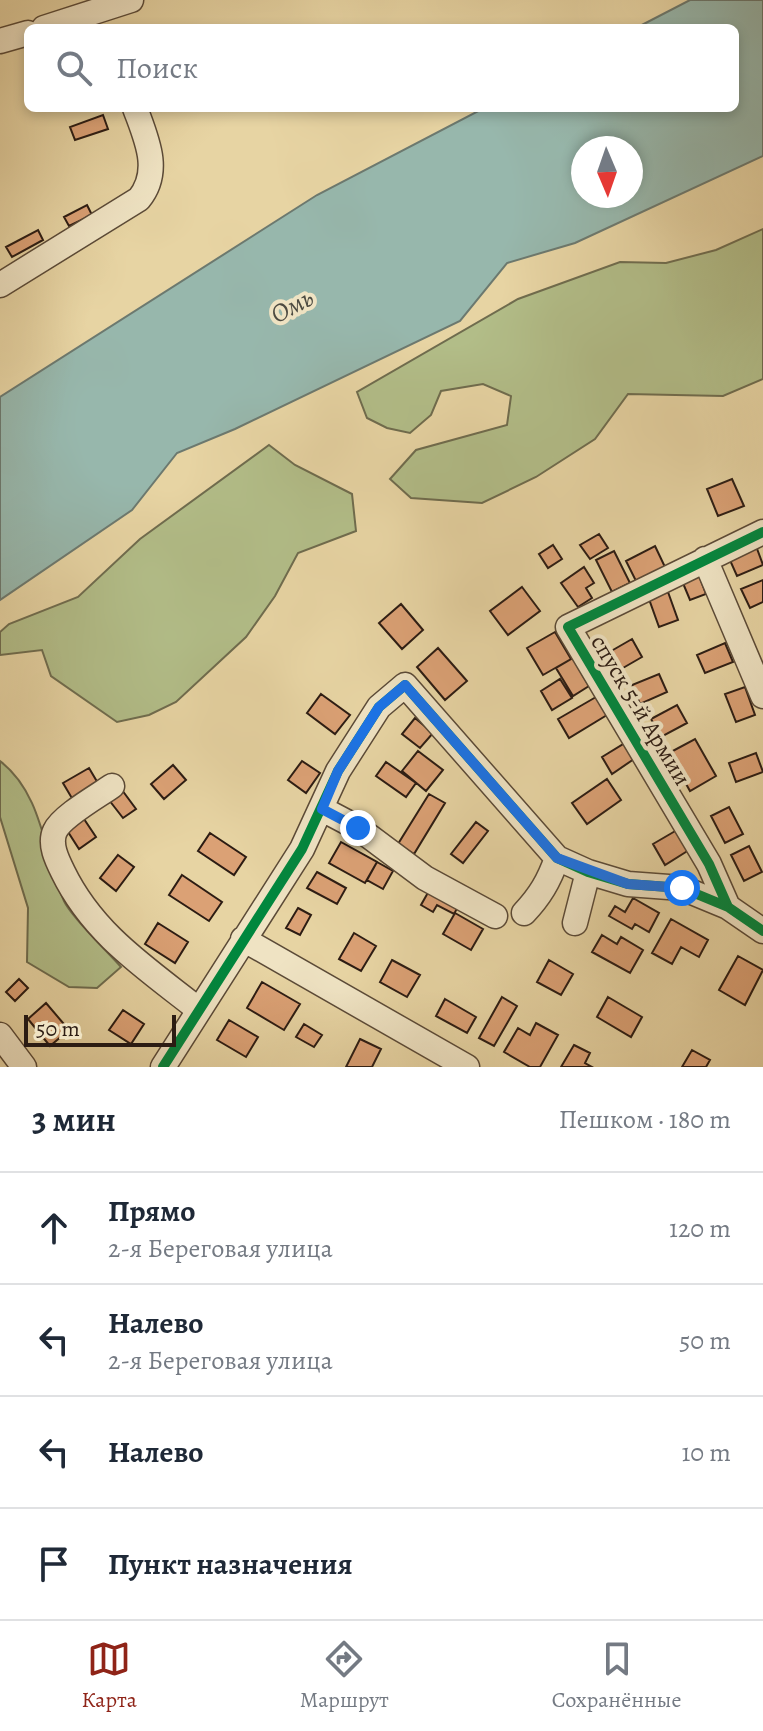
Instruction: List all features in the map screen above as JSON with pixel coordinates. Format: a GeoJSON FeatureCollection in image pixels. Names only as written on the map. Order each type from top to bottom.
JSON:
{"type":"FeatureCollection","features":[{"type":"Feature","properties":{"kind":"street"},"geometry":{"type":"LineString","coordinates":[[55,24],[131,0]]}},
{"type":"Feature","properties":{"kind":"street"},"geometry":{"type":"LineString","coordinates":[[0,41],[24,34]]}},
{"type":"Feature","properties":{"kind":"street"},"geometry":{"type":"LineString","coordinates":[[0,285],[139,199],[148,189],[151,177],[149,147],[136,112]]}},
{"type":"Feature","properties":{"kind":"street"},"geometry":{"type":"LineString","coordinates":[[763,532],[705,559],[763,696]]}},
{"type":"Feature","properties":{"kind":"street","name":"спуск 5-й Армии"},"geometry":{"type":"LineString","coordinates":[[705,559],[568,627],[709,864],[728,907]]}},
{"type":"Feature","properties":{"kind":"street"},"geometry":{"type":"LineString","coordinates":[[163,1067],[302,849],[338,771],[379,707],[405,685],[557,858],[588,872],[628,884],[682,888],[728,907],[763,931]]}},
{"type":"Feature","properties":{"kind":"street"},"geometry":{"type":"LineString","coordinates":[[112,786],[62,822],[54,832],[53,845],[57,859],[73,894],[108,938],[199,1010]]}},
{"type":"Feature","properties":{"kind":"street"},"geometry":{"type":"LineString","coordinates":[[322,809],[358,828],[425,878],[495,916]]}},
{"type":"Feature","properties":{"kind":"street"},"geometry":{"type":"LineString","coordinates":[[524,913],[550,879],[557,858]]}},
{"type":"Feature","properties":{"kind":"street"},"geometry":{"type":"LineString","coordinates":[[575,923],[588,872]]}},
{"type":"Feature","properties":{"kind":"street"},"geometry":{"type":"LineString","coordinates":[[243,939],[467,1067]]}},
{"type":"Feature","properties":{"kind":"street"},"geometry":{"type":"LineString","coordinates":[[0,1035],[24,1067]]}},
{"type":"Feature","properties":{"kind":"green space"},"geometry":{"type":"Polygon","coordinates":[[[763,229],[763,379],[723,396],[628,394],[595,439],[536,477],[482,503],[411,498],[390,479],[416,450],[507,425],[511,396],[483,384],[441,391],[431,415],[410,433],[387,428],[367,418],[357,392],[518,299],[620,262],[666,263],[716,250],[763,229]]]}},
{"type":"Feature","properties":{"kind":"green space"},"geometry":{"type":"Polygon","coordinates":[[[269,445],[295,465],[352,494],[356,531],[298,553],[275,596],[246,637],[176,702],[149,715],[117,722],[51,676],[42,650],[0,655],[0,632],[9,624],[78,597],[140,539],[269,445]]]}},
{"type":"Feature","properties":{"kind":"green space"},"geometry":{"type":"Polygon","coordinates":[[[0,761],[14,775],[34,807],[57,883],[68,908],[121,967],[97,988],[69,987],[27,962],[28,908],[0,817],[0,761]]]}},
{"type":"Feature","properties":{"kind":"water","name":"Омь"},"geometry":{"type":"Polygon","coordinates":[[[690,0],[763,0],[763,156],[575,243],[507,263],[460,321],[235,429],[177,453],[132,510],[0,600],[0,397],[317,195],[476,112],[739,112],[739,24],[644,24],[690,0]]]}},
{"type":"Feature","properties":{"kind":"building"},"geometry":{"type":"Polygon","coordinates":[[[103,115],[108,129],[75,140],[70,127],[103,115]]]}},
{"type":"Feature","properties":{"kind":"building"},"geometry":{"type":"Polygon","coordinates":[[[87,205],[92,215],[69,226],[64,217],[87,205]]]}},
{"type":"Feature","properties":{"kind":"building"},"geometry":{"type":"Polygon","coordinates":[[[38,230],[43,240],[12,257],[6,247],[38,230]]]}},
{"type":"Feature","properties":{"kind":"building"},"geometry":{"type":"Polygon","coordinates":[[[732,479],[744,506],[718,516],[707,489],[732,479]]]}},
{"type":"Feature","properties":{"kind":"building"},"geometry":{"type":"Polygon","coordinates":[[[599,534],[608,548],[590,559],[580,545],[599,534]]]}},
{"type":"Feature","properties":{"kind":"building"},"geometry":{"type":"Polygon","coordinates":[[[553,545],[562,559],[548,568],[539,554],[553,545]]]}},
{"type":"Feature","properties":{"kind":"building"},"geometry":{"type":"Polygon","coordinates":[[[655,546],[665,567],[636,581],[626,561],[655,546]]]}},
{"type":"Feature","properties":{"kind":"building"},"geometry":{"type":"Polygon","coordinates":[[[756,546],[763,565],[737,576],[729,558],[756,546]]]}},
{"type":"Feature","properties":{"kind":"building"},"geometry":{"type":"Polygon","coordinates":[[[614,551],[630,583],[612,592],[596,560],[614,551]]]}},
{"type":"Feature","properties":{"kind":"building"},"geometry":{"type":"Polygon","coordinates":[[[584,567],[594,583],[586,588],[592,598],[578,607],[561,583],[584,567]]]}},
{"type":"Feature","properties":{"kind":"building"},"geometry":{"type":"Polygon","coordinates":[[[697,570],[706,594],[690,600],[680,576],[697,570]]]}},
{"type":"Feature","properties":{"kind":"building"},"geometry":{"type":"Polygon","coordinates":[[[763,580],[763,602],[750,608],[741,589],[763,580]]]}},
{"type":"Feature","properties":{"kind":"building"},"geometry":{"type":"Polygon","coordinates":[[[522,587],[540,611],[508,635],[490,611],[522,587]]]}},
{"type":"Feature","properties":{"kind":"building"},"geometry":{"type":"Polygon","coordinates":[[[668,592],[678,620],[659,627],[649,599],[668,592]]]}},
{"type":"Feature","properties":{"kind":"building"},"geometry":{"type":"Polygon","coordinates":[[[401,604],[423,630],[402,649],[379,623],[401,604]]]}},
{"type":"Feature","properties":{"kind":"building"},"geometry":{"type":"Polygon","coordinates":[[[555,632],[571,659],[543,675],[527,648],[555,632]]]}},
{"type":"Feature","properties":{"kind":"building"},"geometry":{"type":"Polygon","coordinates":[[[632,639],[642,657],[616,672],[606,654],[632,639]]]}},
{"type":"Feature","properties":{"kind":"building"},"geometry":{"type":"Polygon","coordinates":[[[725,643],[733,662],[705,673],[697,655],[725,643]]]}},
{"type":"Feature","properties":{"kind":"building"},"geometry":{"type":"Polygon","coordinates":[[[438,648],[467,681],[445,700],[417,667],[438,648]]]}},
{"type":"Feature","properties":{"kind":"building"},"geometry":{"type":"Polygon","coordinates":[[[573,658],[589,686],[573,696],[556,668],[573,658]]]}},
{"type":"Feature","properties":{"kind":"building"},"geometry":{"type":"Polygon","coordinates":[[[659,674],[667,692],[640,704],[632,685],[659,674]]]}},
{"type":"Feature","properties":{"kind":"building"},"geometry":{"type":"Polygon","coordinates":[[[560,679],[572,698],[552,710],[541,691],[560,679]]]}},
{"type":"Feature","properties":{"kind":"building"},"geometry":{"type":"Polygon","coordinates":[[[745,687],[755,715],[736,722],[725,694],[745,687]]]}},
{"type":"Feature","properties":{"kind":"building"},"geometry":{"type":"Polygon","coordinates":[[[321,694],[350,715],[335,734],[307,713],[321,694]]]}},
{"type":"Feature","properties":{"kind":"building"},"geometry":{"type":"Polygon","coordinates":[[[596,697],[607,715],[569,738],[558,719],[596,697]]]}},
{"type":"Feature","properties":{"kind":"building"},"geometry":{"type":"Polygon","coordinates":[[[677,705],[687,723],[661,737],[651,719],[677,705]]]}},
{"type":"Feature","properties":{"kind":"building"},"geometry":{"type":"Polygon","coordinates":[[[415,718],[433,733],[420,748],[402,734],[415,718]]]}},
{"type":"Feature","properties":{"kind":"building"},"geometry":{"type":"Polygon","coordinates":[[[695,739],[716,776],[690,791],[669,753],[695,739]]]}},
{"type":"Feature","properties":{"kind":"building"},"geometry":{"type":"Polygon","coordinates":[[[625,743],[634,759],[612,774],[602,757],[625,743]]]}},
{"type":"Feature","properties":{"kind":"building"},"geometry":{"type":"Polygon","coordinates":[[[418,751],[443,770],[426,791],[402,771],[418,751]]]}},
{"type":"Feature","properties":{"kind":"building"},"geometry":{"type":"Polygon","coordinates":[[[756,753],[763,772],[736,782],[729,763],[756,753]]]}},
{"type":"Feature","properties":{"kind":"building"},"geometry":{"type":"Polygon","coordinates":[[[302,761],[320,773],[306,793],[288,780],[302,761]]]}},
{"type":"Feature","properties":{"kind":"building"},"geometry":{"type":"Polygon","coordinates":[[[386,762],[416,783],[406,797],[376,776],[386,762]]]}},
{"type":"Feature","properties":{"kind":"building"},"geometry":{"type":"Polygon","coordinates":[[[173,765],[186,780],[164,799],[151,784],[173,765]]]}},
{"type":"Feature","properties":{"kind":"building"},"geometry":{"type":"Polygon","coordinates":[[[89,768],[99,785],[73,800],[63,783],[89,768]]]}},
{"type":"Feature","properties":{"kind":"building"},"geometry":{"type":"Polygon","coordinates":[[[607,779],[621,800],[587,824],[572,803],[607,779]]]}},
{"type":"Feature","properties":{"kind":"building"},"geometry":{"type":"Polygon","coordinates":[[[122,790],[136,809],[123,818],[109,800],[122,790]]]}},
{"type":"Feature","properties":{"kind":"building"},"geometry":{"type":"Polygon","coordinates":[[[429,794],[445,803],[414,854],[398,844],[429,794]]]}},
{"type":"Feature","properties":{"kind":"building"},"geometry":{"type":"Polygon","coordinates":[[[729,807],[743,834],[725,843],[711,816],[729,807]]]}},
{"type":"Feature","properties":{"kind":"building"},"geometry":{"type":"Polygon","coordinates":[[[80,813],[96,837],[79,849],[63,824],[80,813]]]}},
{"type":"Feature","properties":{"kind":"building"},"geometry":{"type":"Polygon","coordinates":[[[476,822],[488,831],[463,863],[451,854],[476,822]]]}},
{"type":"Feature","properties":{"kind":"building"},"geometry":{"type":"Polygon","coordinates":[[[677,830],[689,850],[665,865],[653,844],[677,830]]]}},
{"type":"Feature","properties":{"kind":"building"},"geometry":{"type":"Polygon","coordinates":[[[210,833],[246,857],[234,875],[198,851],[210,833]]]}},
{"type":"Feature","properties":{"kind":"building"},"geometry":{"type":"Polygon","coordinates":[[[341,842],[377,862],[365,883],[329,863],[341,842]]]}},
{"type":"Feature","properties":{"kind":"building"},"geometry":{"type":"Polygon","coordinates":[[[749,846],[762,872],[744,881],[731,855],[749,846]]]}},
{"type":"Feature","properties":{"kind":"building"},"geometry":{"type":"Polygon","coordinates":[[[118,855],[134,867],[116,891],[100,878],[118,855]]]}},
{"type":"Feature","properties":{"kind":"building"},"geometry":{"type":"Polygon","coordinates":[[[377,862],[393,871],[383,889],[367,880],[377,862]]]}},
{"type":"Feature","properties":{"kind":"building"},"geometry":{"type":"Polygon","coordinates":[[[317,872],[346,888],[337,904],[307,888],[317,872]]]}},
{"type":"Feature","properties":{"kind":"building"},"geometry":{"type":"Polygon","coordinates":[[[182,875],[222,902],[209,921],[169,895],[182,875]]]}},
{"type":"Feature","properties":{"kind":"building"},"geometry":{"type":"Polygon","coordinates":[[[430,889],[459,905],[454,914],[437,905],[433,912],[421,905],[430,889]]]}},
{"type":"Feature","properties":{"kind":"building"},"geometry":{"type":"Polygon","coordinates":[[[633,898],[659,913],[649,932],[635,924],[632,929],[609,916],[615,906],[625,912],[633,898]]]}},
{"type":"Feature","properties":{"kind":"building"},"geometry":{"type":"Polygon","coordinates":[[[298,908],[311,915],[300,935],[286,928],[298,908]]]}},
{"type":"Feature","properties":{"kind":"building"},"geometry":{"type":"Polygon","coordinates":[[[455,913],[483,929],[471,950],[443,934],[455,913]]]}},
{"type":"Feature","properties":{"kind":"building"},"geometry":{"type":"Polygon","coordinates":[[[671,919],[708,940],[699,957],[681,947],[672,964],[652,953],[671,919]]]}},
{"type":"Feature","properties":{"kind":"building"},"geometry":{"type":"Polygon","coordinates":[[[158,923],[188,942],[175,963],[145,944],[158,923]]]}},
{"type":"Feature","properties":{"kind":"building"},"geometry":{"type":"Polygon","coordinates":[[[354,933],[376,946],[361,971],[339,959],[354,933]]]}},
{"type":"Feature","properties":{"kind":"building"},"geometry":{"type":"Polygon","coordinates":[[[602,935],[617,944],[621,937],[643,950],[630,973],[592,952],[602,935]]]}},
{"type":"Feature","properties":{"kind":"building"},"geometry":{"type":"Polygon","coordinates":[[[738,956],[763,970],[745,1005],[719,990],[738,956]]]}},
{"type":"Feature","properties":{"kind":"building"},"geometry":{"type":"Polygon","coordinates":[[[392,960],[420,975],[407,997],[380,982],[392,960]]]}},
{"type":"Feature","properties":{"kind":"building"},"geometry":{"type":"Polygon","coordinates":[[[549,960],[573,974],[561,995],[537,982],[549,960]]]}},
{"type":"Feature","properties":{"kind":"building"},"geometry":{"type":"Polygon","coordinates":[[[19,979],[28,988],[15,1001],[6,992],[19,979]]]}},
{"type":"Feature","properties":{"kind":"building"},"geometry":{"type":"Polygon","coordinates":[[[262,982],[300,1004],[284,1030],[247,1008],[262,982]]]}},
{"type":"Feature","properties":{"kind":"building"},"geometry":{"type":"Polygon","coordinates":[[[502,997],[517,1006],[494,1046],[479,1038],[502,997]]]}},
{"type":"Feature","properties":{"kind":"building"},"geometry":{"type":"Polygon","coordinates":[[[608,997],[642,1017],[631,1037],[597,1017],[608,997]]]}},
{"type":"Feature","properties":{"kind":"building"},"geometry":{"type":"Polygon","coordinates":[[[445,999],[476,1017],[467,1033],[436,1016],[445,999]]]}},
{"type":"Feature","properties":{"kind":"building"},"geometry":{"type":"Polygon","coordinates":[[[46,1003],[69,1030],[50,1046],[28,1019],[46,1003]]]}},
{"type":"Feature","properties":{"kind":"building"},"geometry":{"type":"Polygon","coordinates":[[[123,1010],[144,1024],[131,1044],[109,1030],[123,1010]]]}},
{"type":"Feature","properties":{"kind":"building"},"geometry":{"type":"Polygon","coordinates":[[[229,1020],[258,1037],[246,1057],[217,1040],[229,1020]]]}},
{"type":"Feature","properties":{"kind":"building"},"geometry":{"type":"Polygon","coordinates":[[[536,1023],[558,1035],[540,1067],[530,1067],[504,1052],[518,1028],[530,1035],[536,1023]]]}},
{"type":"Feature","properties":{"kind":"building"},"geometry":{"type":"Polygon","coordinates":[[[304,1024],[322,1035],[314,1047],[296,1037],[304,1024]]]}},
{"type":"Feature","properties":{"kind":"building"},"geometry":{"type":"Polygon","coordinates":[[[360,1039],[381,1049],[372,1067],[346,1067],[360,1039]]]}},
{"type":"Feature","properties":{"kind":"building"},"geometry":{"type":"Polygon","coordinates":[[[574,1045],[590,1053],[585,1063],[592,1067],[561,1067],[574,1045]]]}},
{"type":"Feature","properties":{"kind":"building"},"geometry":{"type":"Polygon","coordinates":[[[692,1050],[710,1060],[706,1067],[682,1067],[692,1050]]]}},
{"type":"Feature","properties":{"kind":"cycle path"},"geometry":{"type":"LineString","coordinates":[[728,907],[709,864],[568,627],[763,532]]}},
{"type":"Feature","properties":{"kind":"cycle path"},"geometry":{"type":"LineString","coordinates":[[163,1067],[302,849],[338,771],[379,707],[405,685],[557,858],[588,872],[628,884],[682,888],[728,907],[763,931]]}},
{"type":"Feature","properties":{"kind":"route"},"geometry":{"type":"LineString","coordinates":[[358,828],[322,809],[338,771],[379,707],[405,685],[557,858],[588,872],[628,884],[682,888]]}}]}
